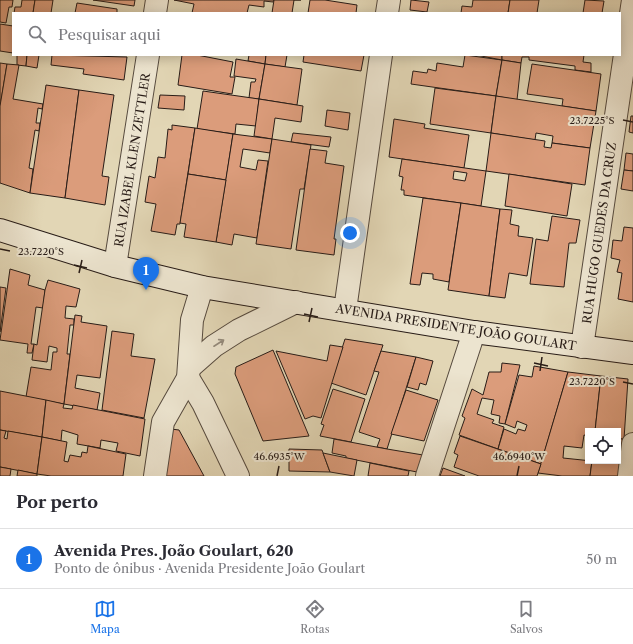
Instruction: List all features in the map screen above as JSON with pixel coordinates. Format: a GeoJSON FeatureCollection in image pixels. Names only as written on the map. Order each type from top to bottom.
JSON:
{"type":"FeatureCollection","features":[{"type":"Feature","properties":{"kind":"street"},"geometry":{"type":"LineString","coordinates":[[155,12],[157,0]]}},
{"type":"Feature","properties":{"kind":"street"},"geometry":{"type":"LineString","coordinates":[[387,12],[389,0]]}},
{"type":"Feature","properties":{"kind":"street","name":"RUA HUGO GUEDES DA CRUZ"},"geometry":{"type":"LineString","coordinates":[[582,347],[633,0]]}},
{"type":"Feature","properties":{"kind":"street","name":"RUA IZABEL KLEN ZETTLER"},"geometry":{"type":"LineString","coordinates":[[115,266],[148,56]]}},
{"type":"Feature","properties":{"kind":"street"},"geometry":{"type":"LineString","coordinates":[[345,310],[381,56]]}},
{"type":"Feature","properties":{"kind":"street","name":"AVENIDA PRESIDENTE JOÃO GOULART"},"geometry":{"type":"LineString","coordinates":[[0,230],[115,266],[202,286],[474,332],[633,353]]}},
{"type":"Feature","properties":{"kind":"street"},"geometry":{"type":"LineString","coordinates":[[202,286],[192,320],[189,373],[238,476]]}},
{"type":"Feature","properties":{"kind":"street"},"geometry":{"type":"LineString","coordinates":[[154,476],[163,422],[189,373],[214,346],[239,330],[296,302]]}},
{"type":"Feature","properties":{"kind":"street"},"geometry":{"type":"LineString","coordinates":[[427,476],[474,332]]}},
{"type":"Feature","properties":{"kind":"street"},"geometry":{"type":"LineString","coordinates":[[629,476],[633,444]]}},
{"type":"Feature","properties":{"kind":"building"},"geometry":{"type":"Polygon","coordinates":[[[0,0],[13,0],[12,7],[9,7],[6,23],[0,22],[0,0]]]}},
{"type":"Feature","properties":{"kind":"building"},"geometry":{"type":"Polygon","coordinates":[[[22,0],[35,0],[33,12],[14,12],[15,7],[21,7],[22,0]]]}},
{"type":"Feature","properties":{"kind":"building"},"geometry":{"type":"Polygon","coordinates":[[[35,0],[53,0],[51,12],[33,12],[35,0]]]}},
{"type":"Feature","properties":{"kind":"building"},"geometry":{"type":"Polygon","coordinates":[[[93,0],[135,0],[134,6],[93,0]]]}},
{"type":"Feature","properties":{"kind":"building"},"geometry":{"type":"Polygon","coordinates":[[[174,0],[274,0],[273,2],[264,1],[264,7],[249,5],[247,12],[192,12],[194,4],[174,0]]]}},
{"type":"Feature","properties":{"kind":"building"},"geometry":{"type":"Polygon","coordinates":[[[274,0],[294,0],[292,12],[272,12],[274,0]]]}},
{"type":"Feature","properties":{"kind":"building"},"geometry":{"type":"Polygon","coordinates":[[[310,0],[325,0],[357,5],[356,12],[308,12],[310,0]]]}},
{"type":"Feature","properties":{"kind":"building"},"geometry":{"type":"Polygon","coordinates":[[[411,0],[429,2],[427,12],[410,10],[411,0]]]}},
{"type":"Feature","properties":{"kind":"building"},"geometry":{"type":"Polygon","coordinates":[[[473,0],[510,0],[508,12],[461,12],[462,6],[472,7],[473,0]]]}},
{"type":"Feature","properties":{"kind":"building"},"geometry":{"type":"Polygon","coordinates":[[[510,0],[539,0],[537,12],[508,12],[510,0]]]}},
{"type":"Feature","properties":{"kind":"building"},"geometry":{"type":"Polygon","coordinates":[[[585,0],[604,1],[602,12],[583,12],[585,0]]]}},
{"type":"Feature","properties":{"kind":"building"},"geometry":{"type":"Polygon","coordinates":[[[77,3],[117,9],[117,12],[75,12],[77,3]]]}},
{"type":"Feature","properties":{"kind":"building"},"geometry":{"type":"Polygon","coordinates":[[[0,24],[12,26],[12,53],[0,51],[0,24]]]}},
{"type":"Feature","properties":{"kind":"building"},"geometry":{"type":"Polygon","coordinates":[[[17,56],[27,56],[26,66],[17,65],[17,56]]]}},
{"type":"Feature","properties":{"kind":"building"},"geometry":{"type":"Polygon","coordinates":[[[27,56],[39,56],[37,68],[26,66],[27,56]]]}},
{"type":"Feature","properties":{"kind":"building"},"geometry":{"type":"Polygon","coordinates":[[[52,56],[127,57],[124,80],[83,74],[84,69],[51,65],[52,56]]]}},
{"type":"Feature","properties":{"kind":"building"},"geometry":{"type":"Polygon","coordinates":[[[182,56],[202,56],[233,62],[230,77],[235,77],[232,94],[178,85],[182,56]]]}},
{"type":"Feature","properties":{"kind":"building"},"geometry":{"type":"Polygon","coordinates":[[[249,56],[266,56],[265,64],[248,61],[249,56]]]}},
{"type":"Feature","properties":{"kind":"building"},"geometry":{"type":"Polygon","coordinates":[[[266,56],[287,56],[285,67],[265,64],[266,56]]]}},
{"type":"Feature","properties":{"kind":"building"},"geometry":{"type":"Polygon","coordinates":[[[304,56],[364,56],[361,71],[303,62],[304,56]]]}},
{"type":"Feature","properties":{"kind":"building"},"geometry":{"type":"Polygon","coordinates":[[[465,56],[502,60],[496,96],[411,84],[413,71],[427,73],[428,69],[436,71],[437,63],[463,67],[465,56]]]}},
{"type":"Feature","properties":{"kind":"building"},"geometry":{"type":"Polygon","coordinates":[[[481,56],[502,56],[502,60],[481,56]]]}},
{"type":"Feature","properties":{"kind":"building"},"geometry":{"type":"Polygon","coordinates":[[[502,56],[584,56],[583,62],[591,63],[591,72],[575,70],[575,66],[529,60],[529,57],[522,57],[521,63],[502,60],[502,56]]]}},
{"type":"Feature","properties":{"kind":"building"},"geometry":{"type":"Polygon","coordinates":[[[236,59],[265,64],[259,99],[249,98],[251,82],[255,82],[256,79],[234,76],[236,59]]]}},
{"type":"Feature","properties":{"kind":"building"},"geometry":{"type":"Polygon","coordinates":[[[502,60],[521,63],[517,100],[496,96],[502,60]]]}},
{"type":"Feature","properties":{"kind":"building"},"geometry":{"type":"Polygon","coordinates":[[[0,63],[7,64],[0,107],[0,63]]]}},
{"type":"Feature","properties":{"kind":"building"},"geometry":{"type":"Polygon","coordinates":[[[7,64],[19,65],[13,99],[43,104],[42,109],[38,108],[36,123],[40,123],[39,131],[35,130],[29,168],[33,169],[30,193],[0,183],[0,106],[7,64]]]}},
{"type":"Feature","properties":{"kind":"building"},"geometry":{"type":"Polygon","coordinates":[[[265,64],[302,69],[297,105],[259,99],[265,64]]]}},
{"type":"Feature","properties":{"kind":"building"},"geometry":{"type":"Polygon","coordinates":[[[532,64],[601,74],[596,111],[562,106],[563,99],[527,94],[532,64]]]}},
{"type":"Feature","properties":{"kind":"building"},"geometry":{"type":"Polygon","coordinates":[[[46,85],[79,90],[65,198],[30,193],[46,85]]]}},
{"type":"Feature","properties":{"kind":"building"},"geometry":{"type":"Polygon","coordinates":[[[435,88],[496,96],[491,133],[430,124],[435,88]]]}},
{"type":"Feature","properties":{"kind":"building"},"geometry":{"type":"Polygon","coordinates":[[[79,90],[114,95],[102,176],[109,177],[105,205],[65,198],[79,90]]]}},
{"type":"Feature","properties":{"kind":"building"},"geometry":{"type":"Polygon","coordinates":[[[203,91],[259,99],[256,126],[236,124],[235,134],[197,129],[203,91]]]}},
{"type":"Feature","properties":{"kind":"building"},"geometry":{"type":"Polygon","coordinates":[[[160,95],[185,96],[184,110],[158,108],[160,95]]]}},
{"type":"Feature","properties":{"kind":"building"},"geometry":{"type":"Polygon","coordinates":[[[496,96],[596,111],[590,148],[552,143],[553,136],[536,133],[535,140],[491,133],[496,96]]]}},
{"type":"Feature","properties":{"kind":"building"},"geometry":{"type":"Polygon","coordinates":[[[259,99],[303,106],[301,122],[275,118],[272,139],[254,136],[259,99]]]}},
{"type":"Feature","properties":{"kind":"building"},"geometry":{"type":"Polygon","coordinates":[[[327,110],[350,113],[348,130],[325,126],[327,110]]]}},
{"type":"Feature","properties":{"kind":"building"},"geometry":{"type":"Polygon","coordinates":[[[631,116],[633,116],[633,133],[629,132],[631,116]]]}},
{"type":"Feature","properties":{"kind":"building"},"geometry":{"type":"Polygon","coordinates":[[[394,119],[425,124],[424,128],[469,135],[464,168],[389,157],[394,119]]]}},
{"type":"Feature","properties":{"kind":"building"},"geometry":{"type":"Polygon","coordinates":[[[172,125],[195,128],[180,224],[177,224],[175,235],[151,231],[156,204],[145,202],[149,176],[155,178],[158,157],[165,158],[168,129],[172,130],[172,125]]]}},
{"type":"Feature","properties":{"kind":"building"},"geometry":{"type":"Polygon","coordinates":[[[195,128],[233,134],[226,180],[188,174],[195,128]]]}},
{"type":"Feature","properties":{"kind":"building"},"geometry":{"type":"Polygon","coordinates":[[[293,133],[331,137],[329,147],[291,142],[293,133]]]}},
{"type":"Feature","properties":{"kind":"building"},"geometry":{"type":"Polygon","coordinates":[[[491,133],[545,141],[544,147],[551,148],[552,143],[590,148],[585,185],[486,171],[491,133]]]}},
{"type":"Feature","properties":{"kind":"building"},"geometry":{"type":"Polygon","coordinates":[[[233,134],[272,139],[270,153],[243,149],[240,167],[256,170],[258,160],[268,161],[257,238],[234,234],[232,245],[216,242],[233,134]]]}},
{"type":"Feature","properties":{"kind":"building"},"geometry":{"type":"Polygon","coordinates":[[[272,139],[311,145],[304,189],[300,189],[291,249],[256,244],[272,139]]]}},
{"type":"Feature","properties":{"kind":"building"},"geometry":{"type":"Polygon","coordinates":[[[310,149],[327,151],[325,163],[344,166],[334,239],[336,239],[334,255],[296,250],[310,149]]]}},
{"type":"Feature","properties":{"kind":"building"},"geometry":{"type":"Polygon","coordinates":[[[626,153],[633,154],[633,171],[624,170],[626,153]]]}},
{"type":"Feature","properties":{"kind":"building"},"geometry":{"type":"Polygon","coordinates":[[[402,159],[486,171],[481,206],[404,195],[404,190],[401,190],[403,177],[399,176],[402,159]],[[454,171],[453,179],[465,181],[467,173],[454,171]]]}},
{"type":"Feature","properties":{"kind":"building"},"geometry":{"type":"Polygon","coordinates":[[[624,170],[633,171],[633,191],[621,189],[624,170]]]}},
{"type":"Feature","properties":{"kind":"building"},"geometry":{"type":"Polygon","coordinates":[[[188,174],[226,180],[216,242],[184,237],[186,224],[180,223],[188,174]]]}},
{"type":"Feature","properties":{"kind":"building"},"geometry":{"type":"Polygon","coordinates":[[[509,174],[572,184],[567,216],[505,206],[509,174]]]}},
{"type":"Feature","properties":{"kind":"building"},"geometry":{"type":"Polygon","coordinates":[[[423,198],[461,203],[449,282],[433,279],[433,274],[422,273],[420,285],[410,284],[423,198]]]}},
{"type":"Feature","properties":{"kind":"building"},"geometry":{"type":"Polygon","coordinates":[[[461,203],[500,209],[489,296],[448,290],[461,203]]]}},
{"type":"Feature","properties":{"kind":"building"},"geometry":{"type":"Polygon","coordinates":[[[500,209],[512,210],[510,224],[519,226],[518,236],[533,238],[527,276],[509,273],[505,298],[489,296],[500,209]]]}},
{"type":"Feature","properties":{"kind":"building"},"geometry":{"type":"Polygon","coordinates":[[[552,216],[580,220],[576,243],[569,243],[564,287],[530,284],[536,239],[548,241],[552,216]]]}},
{"type":"Feature","properties":{"kind":"building"},"geometry":{"type":"Polygon","coordinates":[[[624,227],[633,228],[633,302],[618,299],[622,273],[617,272],[620,260],[611,258],[613,240],[622,241],[624,227]]]}},
{"type":"Feature","properties":{"kind":"building"},"geometry":{"type":"Polygon","coordinates":[[[10,269],[30,275],[28,285],[45,290],[43,308],[36,307],[31,344],[34,344],[32,353],[27,353],[28,344],[0,340],[10,269]]]}},
{"type":"Feature","properties":{"kind":"building"},"geometry":{"type":"Polygon","coordinates":[[[48,280],[80,289],[76,307],[66,306],[65,318],[74,319],[74,325],[70,325],[67,354],[70,354],[64,404],[26,397],[31,367],[51,370],[53,352],[57,352],[57,348],[49,346],[47,362],[32,360],[34,344],[37,345],[45,290],[48,280]]]}},
{"type":"Feature","properties":{"kind":"building"},"geometry":{"type":"Polygon","coordinates":[[[0,287],[6,288],[0,332],[0,287]]]}},
{"type":"Feature","properties":{"kind":"building"},"geometry":{"type":"Polygon","coordinates":[[[75,315],[82,316],[81,322],[107,326],[100,378],[77,375],[75,388],[100,393],[97,410],[64,404],[75,315]]]}},
{"type":"Feature","properties":{"kind":"building"},"geometry":{"type":"Polygon","coordinates":[[[112,331],[134,334],[131,356],[155,359],[144,418],[102,410],[112,331]]]}},
{"type":"Feature","properties":{"kind":"building"},"geometry":{"type":"Polygon","coordinates":[[[345,339],[383,345],[366,395],[331,383],[345,339]]]}},
{"type":"Feature","properties":{"kind":"building"},"geometry":{"type":"Polygon","coordinates":[[[330,345],[343,347],[321,418],[313,416],[305,419],[276,351],[327,361],[330,345]]]}},
{"type":"Feature","properties":{"kind":"building"},"geometry":{"type":"Polygon","coordinates":[[[273,350],[309,436],[263,441],[235,374],[236,367],[273,350]]]}},
{"type":"Feature","properties":{"kind":"building"},"geometry":{"type":"Polygon","coordinates":[[[381,351],[416,357],[387,449],[377,447],[380,439],[359,432],[379,372],[374,371],[381,351]]]}},
{"type":"Feature","properties":{"kind":"building"},"geometry":{"type":"Polygon","coordinates":[[[416,357],[433,361],[426,385],[420,383],[418,390],[407,387],[416,357]]]}},
{"type":"Feature","properties":{"kind":"building"},"geometry":{"type":"Polygon","coordinates":[[[502,363],[520,365],[505,424],[499,423],[500,416],[491,414],[494,400],[482,398],[477,414],[494,420],[492,423],[504,427],[498,449],[459,435],[465,418],[462,416],[472,389],[483,395],[489,372],[501,372],[502,363]]]}},
{"type":"Feature","properties":{"kind":"building"},"geometry":{"type":"Polygon","coordinates":[[[534,366],[568,372],[541,464],[498,449],[504,429],[516,434],[518,429],[525,431],[527,425],[517,421],[515,428],[505,424],[519,375],[532,377],[534,366]]]}},
{"type":"Feature","properties":{"kind":"building"},"geometry":{"type":"Polygon","coordinates":[[[568,372],[601,376],[595,428],[585,428],[582,448],[564,446],[563,458],[585,460],[585,464],[592,464],[590,476],[562,476],[538,473],[568,372]]]}},
{"type":"Feature","properties":{"kind":"building"},"geometry":{"type":"Polygon","coordinates":[[[601,376],[628,379],[624,439],[621,439],[621,428],[595,428],[601,376]]]}},
{"type":"Feature","properties":{"kind":"building"},"geometry":{"type":"Polygon","coordinates":[[[333,389],[365,399],[351,442],[320,436],[324,425],[321,424],[333,389]]]}},
{"type":"Feature","properties":{"kind":"building"},"geometry":{"type":"Polygon","coordinates":[[[406,390],[438,400],[424,441],[391,434],[406,390]]]}},
{"type":"Feature","properties":{"kind":"building"},"geometry":{"type":"Polygon","coordinates":[[[0,391],[46,400],[42,437],[0,430],[0,391]]]}},
{"type":"Feature","properties":{"kind":"building"},"geometry":{"type":"Polygon","coordinates":[[[46,400],[64,404],[63,408],[72,409],[73,405],[145,419],[140,456],[116,451],[118,443],[101,440],[100,448],[77,444],[78,435],[62,430],[61,441],[42,437],[46,400]]]}},
{"type":"Feature","properties":{"kind":"building"},"geometry":{"type":"Polygon","coordinates":[[[171,429],[179,430],[204,476],[164,476],[171,429]]]}},
{"type":"Feature","properties":{"kind":"building"},"geometry":{"type":"Polygon","coordinates":[[[0,430],[6,431],[4,438],[7,439],[8,431],[42,437],[37,474],[0,467],[0,430]]]}},
{"type":"Feature","properties":{"kind":"building"},"geometry":{"type":"Polygon","coordinates":[[[460,436],[541,464],[537,476],[479,476],[454,467],[458,455],[454,453],[460,436]]]}},
{"type":"Feature","properties":{"kind":"building"},"geometry":{"type":"Polygon","coordinates":[[[42,437],[67,442],[64,461],[68,462],[70,455],[81,457],[82,452],[87,453],[88,446],[126,454],[123,476],[51,476],[37,474],[42,437]]]}},
{"type":"Feature","properties":{"kind":"building"},"geometry":{"type":"Polygon","coordinates":[[[334,439],[423,455],[417,472],[346,458],[346,456],[332,453],[334,439]]]}},
{"type":"Feature","properties":{"kind":"building"},"geometry":{"type":"Polygon","coordinates":[[[621,439],[624,439],[622,476],[590,476],[592,464],[621,464],[621,439]]]}},
{"type":"Feature","properties":{"kind":"building"},"geometry":{"type":"Polygon","coordinates":[[[289,449],[322,450],[330,472],[289,471],[289,449]]]}},
{"type":"Feature","properties":{"kind":"building"},"geometry":{"type":"Polygon","coordinates":[[[323,453],[357,460],[354,476],[330,472],[323,453]]]}},
{"type":"Feature","properties":{"kind":"building"},"geometry":{"type":"Polygon","coordinates":[[[370,463],[409,471],[408,476],[368,476],[370,463]]]}},
{"type":"Feature","properties":{"kind":"building"},"geometry":{"type":"Polygon","coordinates":[[[0,467],[11,469],[10,476],[0,476],[0,467]]]}},
{"type":"Feature","properties":{"kind":"building"},"geometry":{"type":"Polygon","coordinates":[[[443,468],[465,476],[440,476],[443,468]]]}},
{"type":"Feature","properties":{"kind":"building"},"geometry":{"type":"Polygon","coordinates":[[[18,470],[37,474],[37,476],[17,476],[18,470]]]}},
{"type":"Feature","properties":{"kind":"place","name":"Avenida Pres. João Goulart, 620"},"geometry":{"type":"Point","coordinates":[146,290]}}]}
